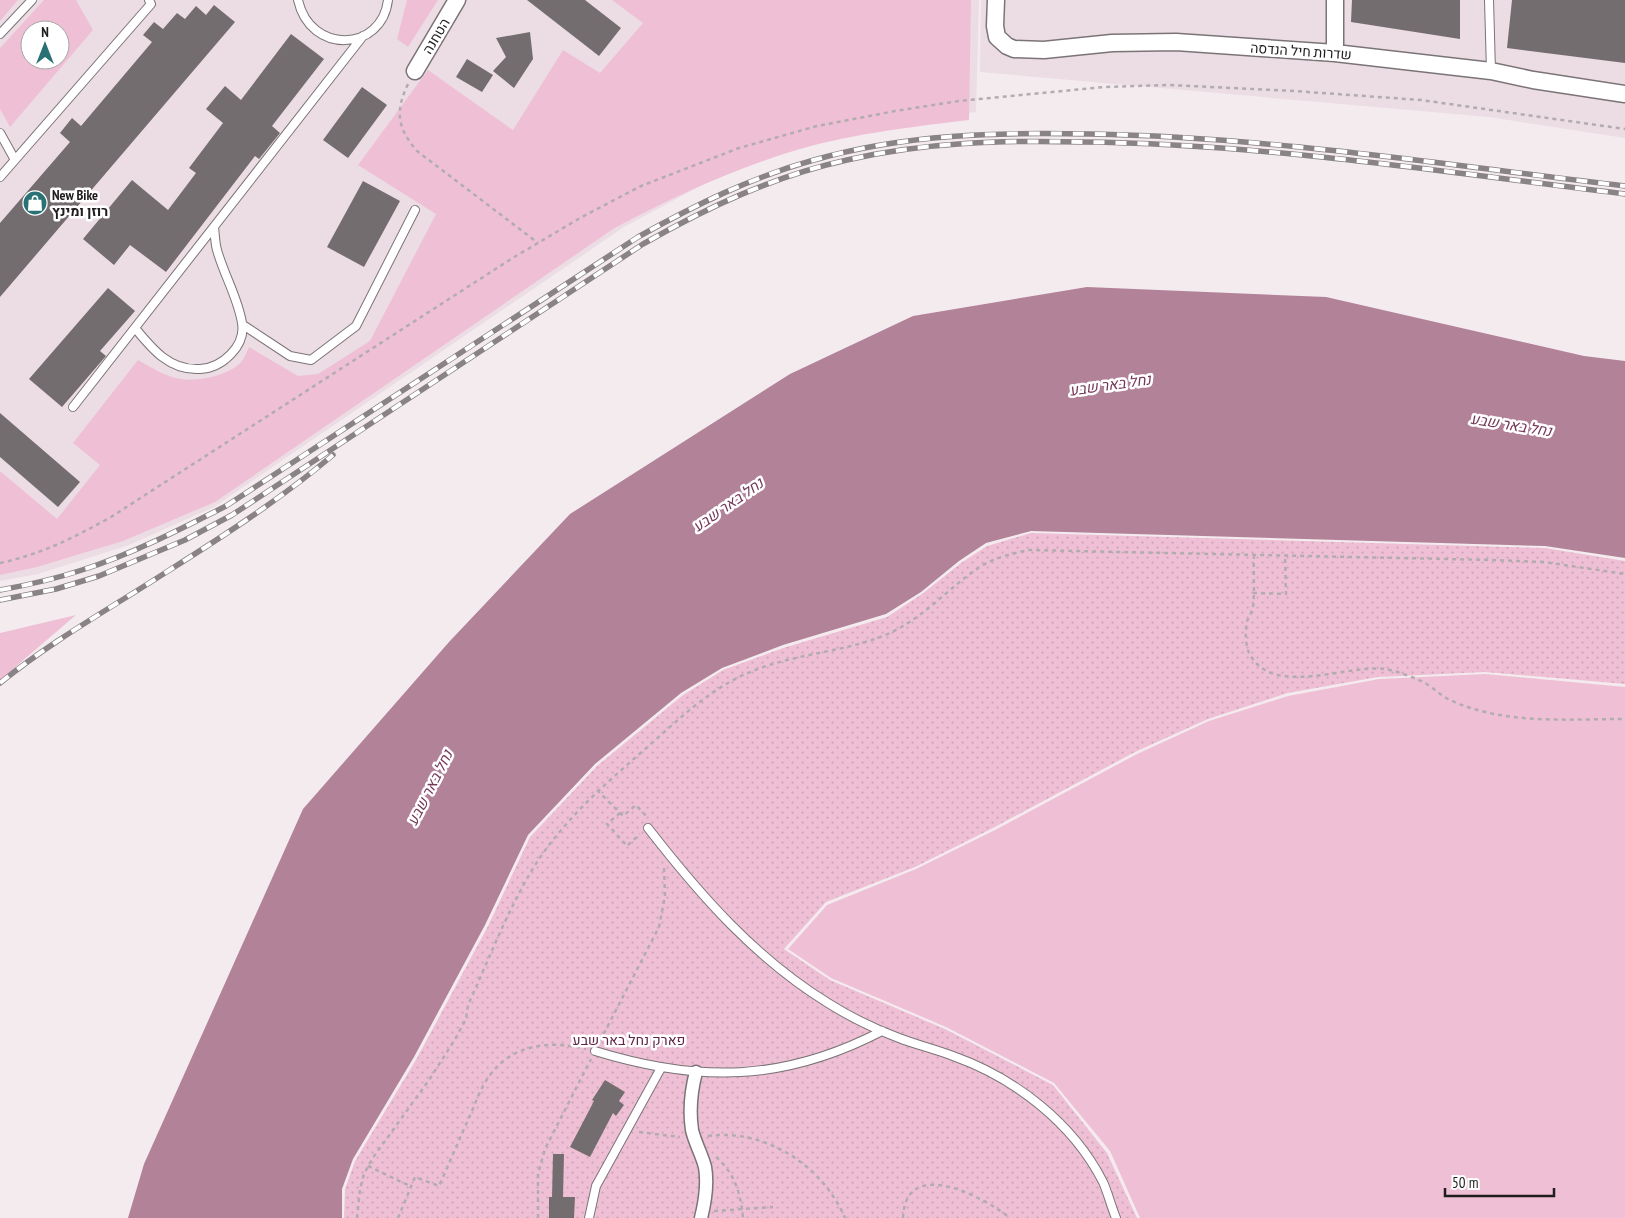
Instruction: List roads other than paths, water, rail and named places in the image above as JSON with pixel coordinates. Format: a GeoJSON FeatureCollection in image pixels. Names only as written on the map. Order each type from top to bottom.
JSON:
{"type":"FeatureCollection","features":[{"type":"Feature","properties":{"kind":"street","name":"הטחנה"},"geometry":{"type":"LineString","coordinates":[[415,71],[457,0]]}},
{"type":"Feature","properties":{"kind":"street","name":"שדרות חיל הנדסה"},"geometry":{"type":"LineString","coordinates":[[996,0],[995,20],[998,37],[1002,43],[1014,49],[1044,50],[1112,43],[1176,42],[1335,53],[1490,71],[1533,80],[1625,94]]}},
{"type":"Feature","properties":{"kind":"street"},"geometry":{"type":"LineString","coordinates":[[1335,0],[1335,53]]}},
{"type":"Feature","properties":{"kind":"street"},"geometry":{"type":"LineString","coordinates":[[696,1072],[690,1106],[696,1143],[705,1168],[706,1186],[701,1215]]}},
{"type":"Feature","properties":{"kind":"lane"},"geometry":{"type":"LineString","coordinates":[[0,34],[32,0]]}},
{"type":"Feature","properties":{"kind":"lane"},"geometry":{"type":"LineString","coordinates":[[298,0],[300,12],[307,23],[325,37],[341,41],[363,36]]}},
{"type":"Feature","properties":{"kind":"lane"},"geometry":{"type":"LineString","coordinates":[[73,407],[363,36],[379,24],[387,10],[388,0]]}},
{"type":"Feature","properties":{"kind":"lane"},"geometry":{"type":"LineString","coordinates":[[1489,0],[1490,71]]}},
{"type":"Feature","properties":{"kind":"lane"},"geometry":{"type":"LineString","coordinates":[[0,177],[150,2]]}},
{"type":"Feature","properties":{"kind":"lane"},"geometry":{"type":"LineString","coordinates":[[0,133],[15,160]]}},
{"type":"Feature","properties":{"kind":"lane"},"geometry":{"type":"LineString","coordinates":[[243,325],[290,356],[311,360],[356,326],[415,210]]}},
{"type":"Feature","properties":{"kind":"lane"},"geometry":{"type":"LineString","coordinates":[[135,328],[156,353],[178,367],[203,369],[223,362],[234,352],[240,341],[243,325],[217,250],[214,228]]}},
{"type":"Feature","properties":{"kind":"lane"},"geometry":{"type":"LineString","coordinates":[[648,828],[690,882],[726,922],[774,966],[800,986],[882,1031],[955,1056],[1006,1080],[1047,1110],[1079,1144],[1103,1183],[1116,1218]]}},
{"type":"Feature","properties":{"kind":"lane"},"geometry":{"type":"LineString","coordinates":[[595,1051],[661,1068],[696,1072],[752,1072],[810,1061],[838,1052],[882,1031]]}},
{"type":"Feature","properties":{"kind":"lane"},"geometry":{"type":"LineString","coordinates":[[589,1218],[596,1186],[661,1068]]}},
{"type":"Feature","properties":{"kind":"water","name":"נחל באר שבע"},"geometry":{"type":"Polygon","coordinates":[[[1087,287],[1326,297],[1584,356],[1625,361],[1625,558],[1545,546],[1031,531],[986,543],[959,561],[921,592],[886,614],[783,645],[722,668],[681,693],[595,764],[528,835],[485,925],[414,1057],[353,1159],[342,1189],[342,1218],[128,1218],[144,1164],[303,809],[449,642],[570,514],[790,374],[913,316],[1087,287]]]}},
{"type":"Feature","properties":{"kind":"railway"},"geometry":{"type":"LineString","coordinates":[[0,590],[52,579],[101,564],[155,541],[226,506],[638,237],[702,203],[746,183],[791,167],[848,151],[917,140],[986,134],[1056,133],[1158,136],[1225,140],[1358,153],[1625,186]]}},
{"type":"Feature","properties":{"kind":"railway"},"geometry":{"type":"LineString","coordinates":[[0,600],[56,589],[99,576],[185,540],[232,515],[643,244],[742,194],[793,175],[847,160],[906,149],[994,142],[1053,141],[1151,144],[1355,160],[1625,194]]}},
{"type":"Feature","properties":{"kind":"railway"},"geometry":{"type":"LineString","coordinates":[[0,683],[61,638],[253,516],[333,455]]}},
{"type":"Feature","properties":{"kind":"place","name":"New Bike רוזן ומינץ"},"geometry":{"type":"Point","coordinates":[35,203]}},
{"type":"Feature","properties":{"kind":"park label","name":"פארק נחל באר שבע"},"geometry":{"type":"Point","coordinates":[629,1040]}}]}
